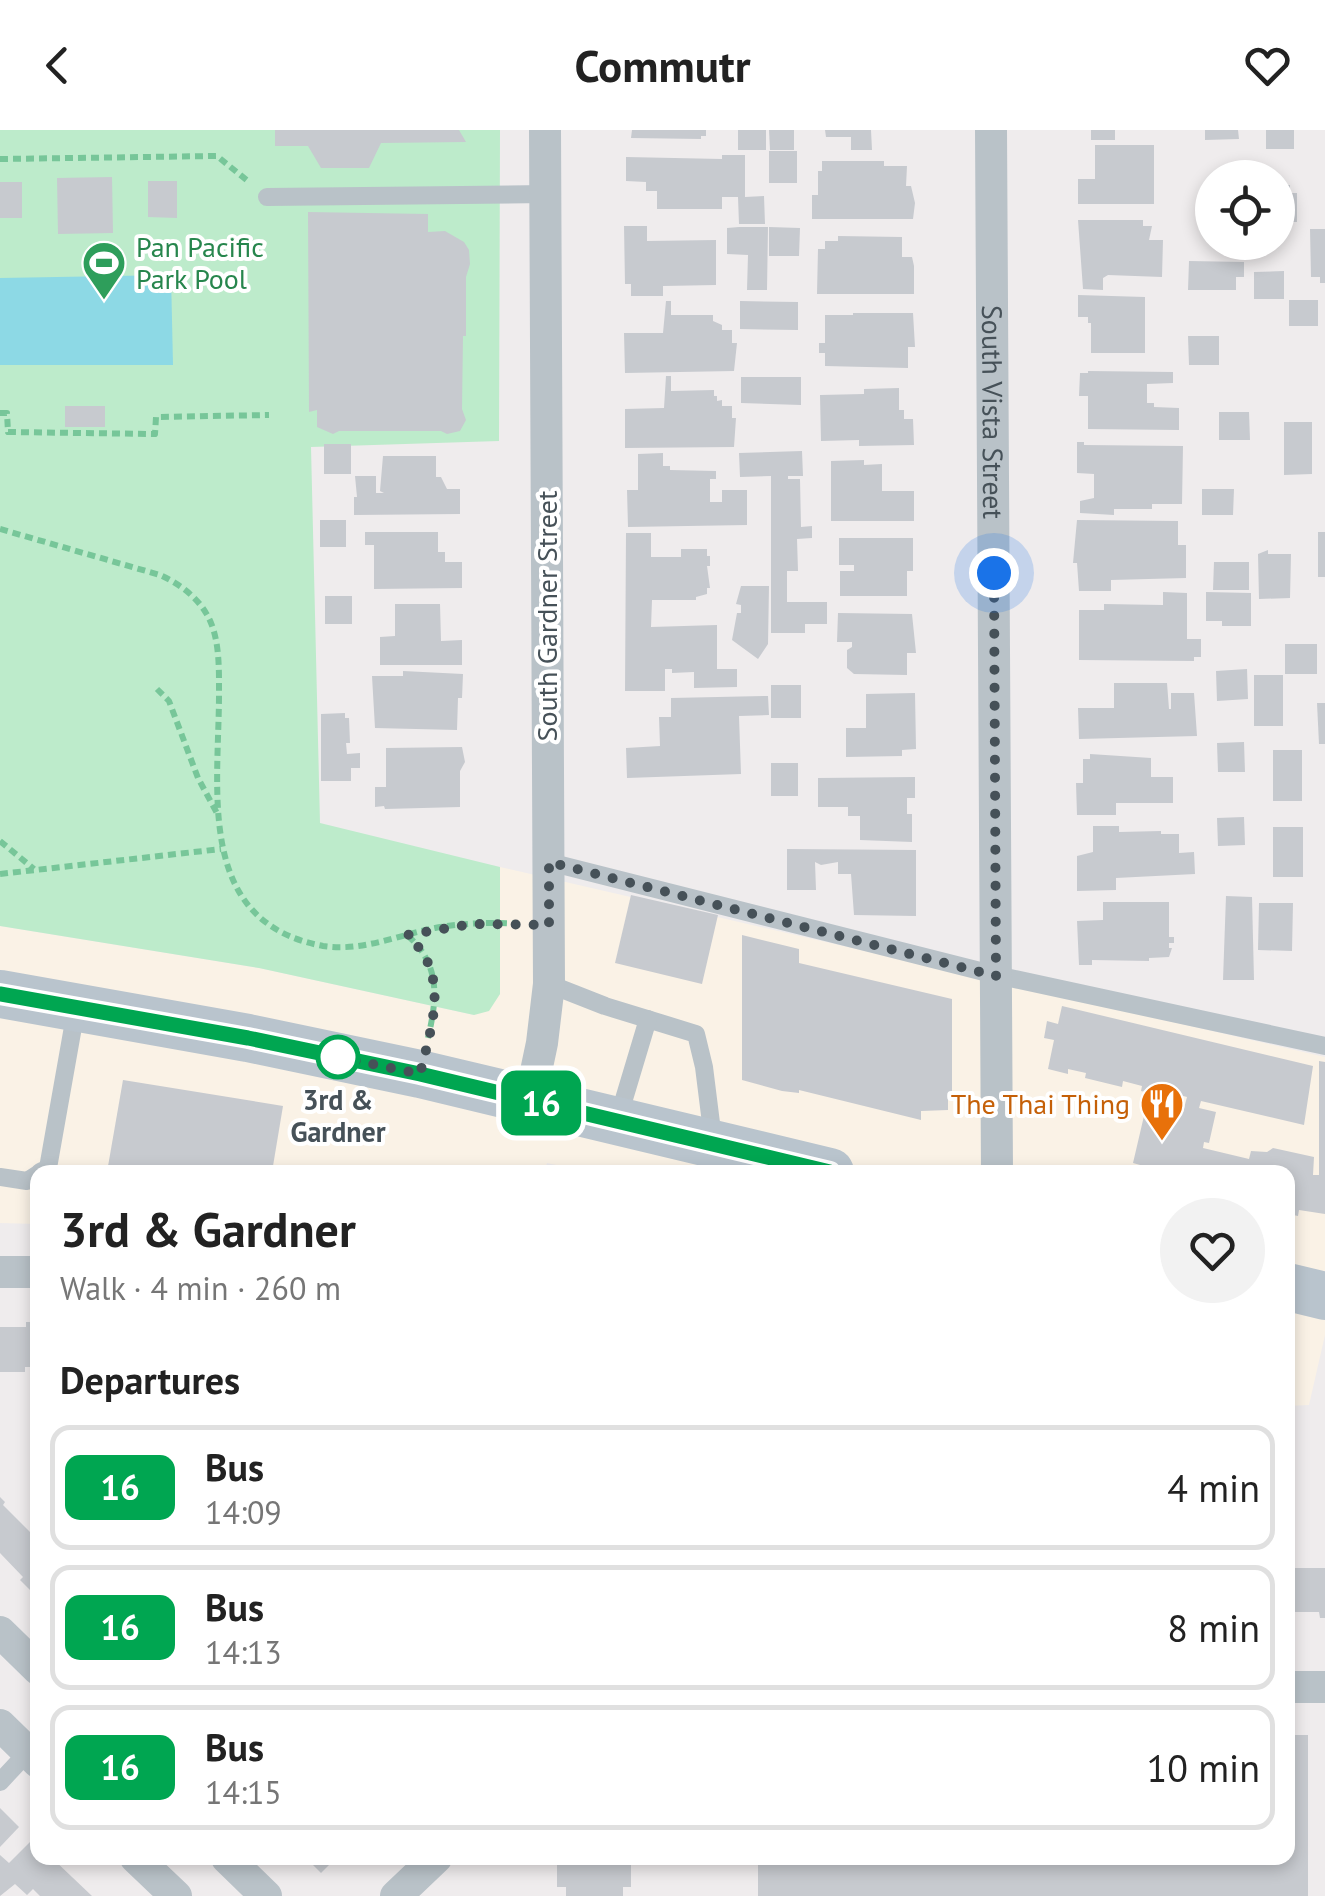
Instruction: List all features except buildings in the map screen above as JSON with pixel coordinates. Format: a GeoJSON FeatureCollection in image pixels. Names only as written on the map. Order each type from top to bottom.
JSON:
{"type":"FeatureCollection","features":[{"type":"Feature","properties":{"kind":"main road"},"geometry":{"type":"LineString","coordinates":[[0,994],[248,1038],[420,1074],[800,1165]]}},
{"type":"Feature","properties":{"kind":"main road"},"geometry":{"type":"LineString","coordinates":[[1295,1288],[1325,1296]]}},
{"type":"Feature","properties":{"kind":"street","name":"South Gardner Street"},"geometry":{"type":"LineString","coordinates":[[530,1100],[549,984],[545,130]]}},
{"type":"Feature","properties":{"kind":"street","name":"South Vista Street"},"geometry":{"type":"LineString","coordinates":[[992,130],[997,1165]]}},
{"type":"Feature","properties":{"kind":"street"},"geometry":{"type":"LineString","coordinates":[[0,1272],[30,1272]]}},
{"type":"Feature","properties":{"kind":"street"},"geometry":{"type":"LineString","coordinates":[[0,1632],[30,1661]]}},
{"type":"Feature","properties":{"kind":"street"},"geometry":{"type":"LineString","coordinates":[[1295,1687],[1325,1687]]}},
{"type":"Feature","properties":{"kind":"street"},"geometry":{"type":"LineString","coordinates":[[0,1725],[30,1749]]}},
{"type":"Feature","properties":{"kind":"street"},"geometry":{"type":"LineString","coordinates":[[143,1865],[176,1896]]}},
{"type":"Feature","properties":{"kind":"street"},"geometry":{"type":"LineString","coordinates":[[234,1865],[266,1896]]}},
{"type":"Feature","properties":{"kind":"street"},"geometry":{"type":"LineString","coordinates":[[396,1896],[429,1865]]}},
{"type":"Feature","properties":{"kind":"lane"},"geometry":{"type":"LineString","coordinates":[[267,197],[545,194]]}},
{"type":"Feature","properties":{"kind":"lane"},"geometry":{"type":"LineString","coordinates":[[549,862],[996,976],[1325,1046]]}},
{"type":"Feature","properties":{"kind":"lane"},"geometry":{"type":"LineString","coordinates":[[549,984],[696,1034],[713,1145]]}},
{"type":"Feature","properties":{"kind":"lane"},"geometry":{"type":"LineString","coordinates":[[49,1165],[77,1008]]}},
{"type":"Feature","properties":{"kind":"lane"},"geometry":{"type":"LineString","coordinates":[[617,1121],[648,1019]]}},
{"type":"Feature","properties":{"kind":"lane"},"geometry":{"type":"LineString","coordinates":[[0,1177],[30,1179]]}},
{"type":"Feature","properties":{"kind":"lane"},"geometry":{"type":"LineString","coordinates":[[0,1782],[30,1756]]}},
{"type":"Feature","properties":{"kind":"path"},"geometry":{"type":"LineString","coordinates":[[0,159],[217,156],[267,197]]}},
{"type":"Feature","properties":{"kind":"path"},"geometry":{"type":"LineString","coordinates":[[0,412],[7,412],[8,432],[155,434],[156,417],[268,415]]}},
{"type":"Feature","properties":{"kind":"path"},"geometry":{"type":"LineString","coordinates":[[0,529],[160,575],[174,582],[207,614],[218,662],[221,849],[238,892],[254,912],[274,927],[300,940],[353,946],[472,924],[549,925]]}},
{"type":"Feature","properties":{"kind":"path"},"geometry":{"type":"LineString","coordinates":[[157,689],[169,700],[178,718],[198,778],[218,816]]}},
{"type":"Feature","properties":{"kind":"path"},"geometry":{"type":"LineString","coordinates":[[0,842],[35,870]]}},
{"type":"Feature","properties":{"kind":"path"},"geometry":{"type":"LineString","coordinates":[[0,874],[221,849]]}},
{"type":"Feature","properties":{"kind":"path"},"geometry":{"type":"LineString","coordinates":[[407,935],[425,956],[436,986],[437,1001],[420,1074]]}},
{"type":"Feature","properties":{"kind":"shaded area"},"geometry":{"type":"Polygon","coordinates":[[[500,867],[1325,1057],[1325,1335],[1309,1405],[1295,1406],[1295,1165],[30,1165],[30,1224],[0,1223],[0,926],[259,968],[474,1015],[500,994],[500,867]]]}},
{"type":"Feature","properties":{"kind":"green space"},"geometry":{"type":"Polygon","coordinates":[[[0,130],[500,130],[499,441],[311,447],[320,823],[500,867],[500,994],[489,1011],[474,1015],[259,968],[0,926],[0,130]]]}},
{"type":"Feature","properties":{"kind":"water","name":"Pan Pacific Park Pool"},"geometry":{"type":"Polygon","coordinates":[[[171,275],[173,365],[0,365],[0,278],[171,275]]]}},
{"type":"Feature","properties":{"kind":"bus line","name":"16"},"geometry":{"type":"LineString","coordinates":[[0,994],[248,1038],[420,1074],[801,1165]]}},
{"type":"Feature","properties":{"kind":"place","name":"Pan Pacific Park Pool"},"geometry":{"type":"Point","coordinates":[104,301]}},
{"type":"Feature","properties":{"kind":"place","name":"3rd & Gardner"},"geometry":{"type":"Point","coordinates":[338,1057]}},
{"type":"Feature","properties":{"kind":"place","name":"The Thai Thing"},"geometry":{"type":"Point","coordinates":[1162,1142]}},
{"type":"Feature","properties":{"kind":"route"},"geometry":{"type":"LineString","coordinates":[[338,1057],[420,1074],[437,1001],[436,986],[425,956],[407,935],[434,928],[499,922],[549,925],[549,862],[996,976],[994,573]]}}]}
